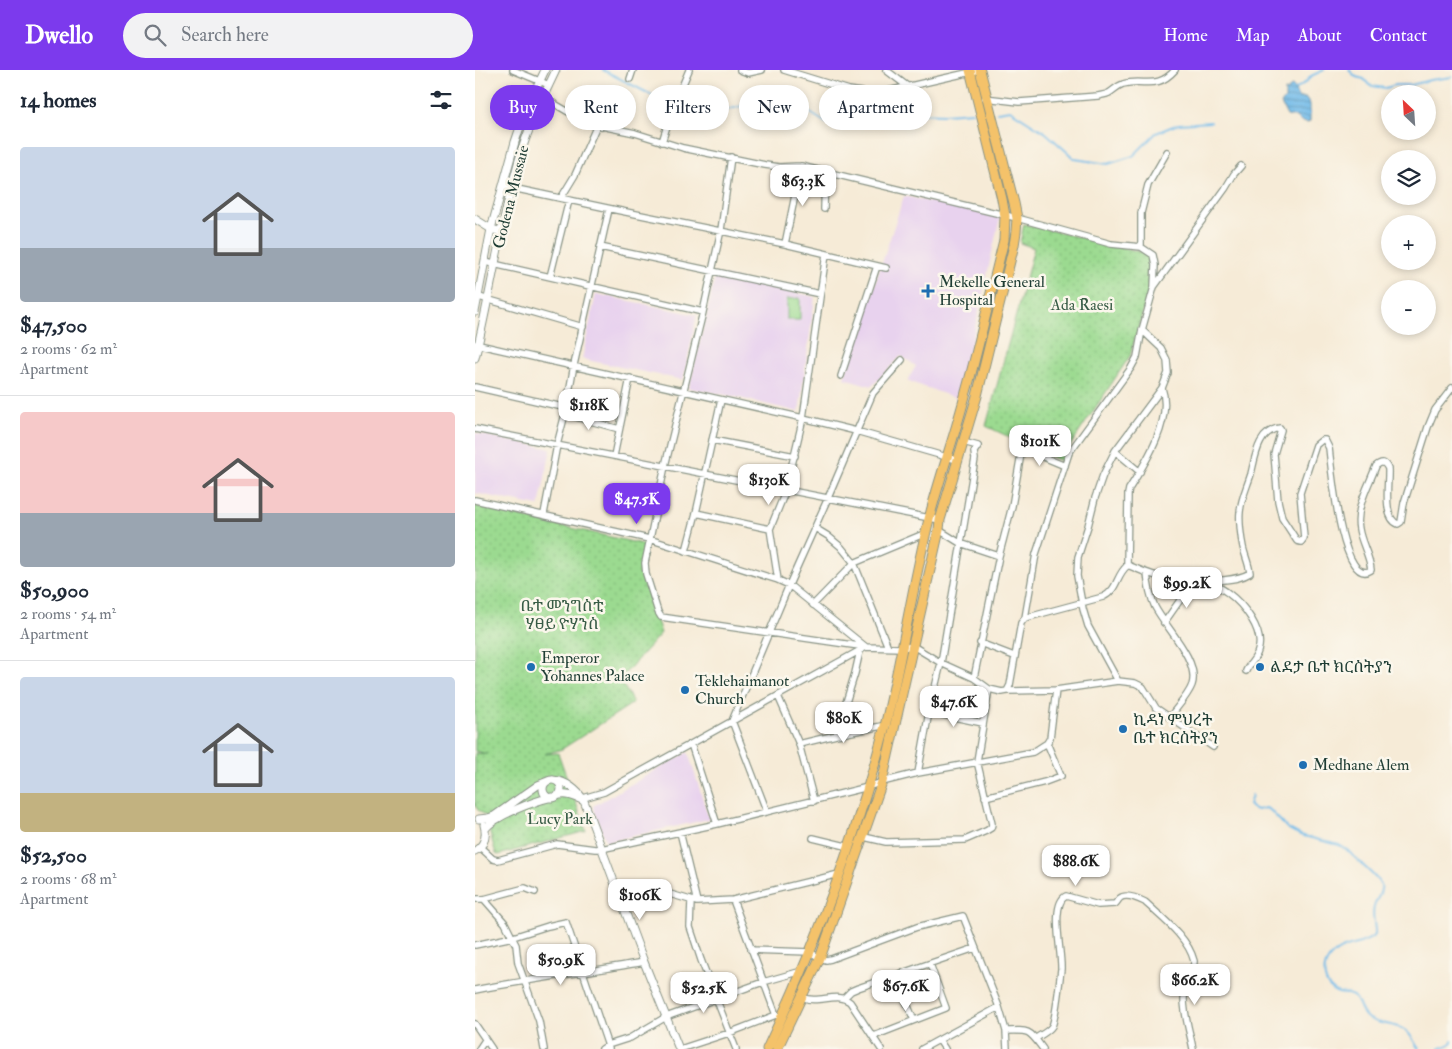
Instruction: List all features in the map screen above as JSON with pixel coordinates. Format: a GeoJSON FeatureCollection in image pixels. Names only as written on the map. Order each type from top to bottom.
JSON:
{"type":"FeatureCollection","features":[{"type":"Feature","properties":{"kind":"main road"},"geometry":{"type":"LineString","coordinates":[[767,1049],[783,1018],[810,952],[850,847],[868,787],[885,725],[929,518],[966,392],[1004,240],[1005,216],[982,99],[980,70]]}},
{"type":"Feature","properties":{"kind":"main road"},"geometry":{"type":"LineString","coordinates":[[777,1049],[783,1018],[801,998],[820,958],[882,782],[940,520],[970,421],[1014,245],[1017,218],[982,99],[970,71]]}},
{"type":"Feature","properties":{"kind":"main road"},"geometry":{"type":"LineString","coordinates":[[959,417],[970,421]]}},
{"type":"Feature","properties":{"kind":"street"},"geometry":{"type":"LineString","coordinates":[[513,70],[546,85]]}},
{"type":"Feature","properties":{"kind":"street","name":"Godena Mussaie"},"geometry":{"type":"LineString","coordinates":[[538,85],[545,70]]}},
{"type":"Feature","properties":{"kind":"street","name":"Godena Mussaie"},"geometry":{"type":"LineString","coordinates":[[549,85],[556,70]]}},
{"type":"Feature","properties":{"kind":"street"},"geometry":{"type":"LineString","coordinates":[[630,79],[633,70]]}},
{"type":"Feature","properties":{"kind":"street"},"geometry":{"type":"LineString","coordinates":[[662,142],[671,110],[689,70]]}},
{"type":"Feature","properties":{"kind":"street"},"geometry":{"type":"LineString","coordinates":[[739,70],[749,73],[758,71]]}},
{"type":"Feature","properties":{"kind":"street"},"geometry":{"type":"LineString","coordinates":[[784,70],[833,85]]}},
{"type":"Feature","properties":{"kind":"street"},"geometry":{"type":"LineString","coordinates":[[886,70],[906,85]]}},
{"type":"Feature","properties":{"kind":"street"},"geometry":{"type":"LineString","coordinates":[[911,85],[980,70]]}},
{"type":"Feature","properties":{"kind":"street"},"geometry":{"type":"LineString","coordinates":[[982,99],[1019,102],[1097,96],[1107,94],[1123,84],[1151,84],[1159,82],[1175,70]]}},
{"type":"Feature","properties":{"kind":"street","name":"Godena Mussaie"},"geometry":{"type":"LineString","coordinates":[[475,312],[491,229],[519,130]]}},
{"type":"Feature","properties":{"kind":"street","name":"Godena Mussaie"},"geometry":{"type":"LineString","coordinates":[[475,358],[478,329],[528,130]]}},
{"type":"Feature","properties":{"kind":"street"},"geometry":{"type":"LineString","coordinates":[[561,198],[575,175],[595,130]]}},
{"type":"Feature","properties":{"kind":"street"},"geometry":{"type":"LineString","coordinates":[[621,130],[731,158],[779,167],[801,166],[1017,218],[1111,244],[1141,247],[1153,255],[1155,264],[1153,288],[1141,330],[1137,357],[1069,453],[1036,554],[1025,618],[1021,623],[1010,685],[1007,690]]}},
{"type":"Feature","properties":{"kind":"street"},"geometry":{"type":"LineString","coordinates":[[1141,247],[1141,213],[1148,185],[1167,152]]}},
{"type":"Feature","properties":{"kind":"street"},"geometry":{"type":"LineString","coordinates":[[731,158],[721,230],[665,466],[644,567],[661,617],[866,647],[901,648],[913,646],[941,663],[974,678],[989,689],[1002,692],[1007,690],[1056,690],[1118,681],[1135,683],[1143,687],[1157,708],[1213,747]]}},
{"type":"Feature","properties":{"kind":"street"},"geometry":{"type":"LineString","coordinates":[[785,244],[801,166]]}},
{"type":"Feature","properties":{"kind":"street"},"geometry":{"type":"LineString","coordinates":[[1153,288],[1225,189],[1233,174],[1241,166]]}},
{"type":"Feature","properties":{"kind":"street"},"geometry":{"type":"LineString","coordinates":[[824,209],[825,172]]}},
{"type":"Feature","properties":{"kind":"street"},"geometry":{"type":"LineString","coordinates":[[503,186],[609,209],[721,230],[886,268]]}},
{"type":"Feature","properties":{"kind":"street"},"geometry":{"type":"LineString","coordinates":[[550,277],[569,200]]}},
{"type":"Feature","properties":{"kind":"street"},"geometry":{"type":"LineString","coordinates":[[544,514],[574,365],[609,209]]}},
{"type":"Feature","properties":{"kind":"street"},"geometry":{"type":"LineString","coordinates":[[475,219],[491,229],[502,232]]}},
{"type":"Feature","properties":{"kind":"street"},"geometry":{"type":"LineString","coordinates":[[600,247],[820,294]]}},
{"type":"Feature","properties":{"kind":"street"},"geometry":{"type":"LineString","coordinates":[[778,580],[770,529],[786,490],[803,418],[826,254]]}},
{"type":"Feature","properties":{"kind":"street"},"geometry":{"type":"LineString","coordinates":[[485,262],[703,312]]}},
{"type":"Feature","properties":{"kind":"street"},"geometry":{"type":"LineString","coordinates":[[841,376],[877,266]]}},
{"type":"Feature","properties":{"kind":"street"},"geometry":{"type":"LineString","coordinates":[[479,297],[583,327]]}},
{"type":"Feature","properties":{"kind":"street"},"geometry":{"type":"LineString","coordinates":[[1118,681],[1088,626],[1077,576],[1078,557],[1103,475],[1115,451],[1163,388],[1168,373],[1167,360],[1161,348],[1141,330]]}},
{"type":"Feature","properties":{"kind":"street"},"geometry":{"type":"LineString","coordinates":[[477,344],[803,418],[957,460]]}},
{"type":"Feature","properties":{"kind":"street"},"geometry":{"type":"LineString","coordinates":[[767,812],[732,721],[873,393],[902,360]]}},
{"type":"Feature","properties":{"kind":"street"},"geometry":{"type":"LineString","coordinates":[[614,456],[630,378]]}},
{"type":"Feature","properties":{"kind":"street"},"geometry":{"type":"LineString","coordinates":[[475,386],[566,411],[619,429]]}},
{"type":"Feature","properties":{"kind":"street"},"geometry":{"type":"LineString","coordinates":[[1025,618],[1103,597],[1111,592],[1123,569],[1127,566],[1129,489],[1155,446],[1165,407],[1163,388]]}},
{"type":"Feature","properties":{"kind":"street"},"geometry":{"type":"LineString","coordinates":[[1127,566],[1167,580],[1193,583],[1245,577],[1250,573],[1243,545],[1240,512],[1256,451],[1267,433],[1280,428],[1274,454],[1278,501],[1282,518],[1293,536],[1297,542],[1301,542],[1304,538],[1300,493],[1316,445],[1325,440],[1329,448],[1336,505],[1343,538],[1359,571],[1371,570],[1371,563],[1364,549],[1358,527],[1363,497],[1376,466],[1383,462],[1388,469],[1387,504],[1393,522],[1398,524],[1401,522],[1404,503],[1428,427],[1435,410],[1452,388]]}},
{"type":"Feature","properties":{"kind":"street"},"geometry":{"type":"LineString","coordinates":[[686,551],[721,400]]}},
{"type":"Feature","properties":{"kind":"street"},"geometry":{"type":"LineString","coordinates":[[475,429],[940,520]]}},
{"type":"Feature","properties":{"kind":"street"},"geometry":{"type":"LineString","coordinates":[[712,440],[795,456]]}},
{"type":"Feature","properties":{"kind":"street"},"geometry":{"type":"LineString","coordinates":[[918,773],[929,712],[941,663],[975,459],[974,452],[978,446],[963,442]]}},
{"type":"Feature","properties":{"kind":"street"},"geometry":{"type":"LineString","coordinates":[[974,678],[999,556],[1012,506],[1022,448],[1065,466]]}},
{"type":"Feature","properties":{"kind":"street"},"geometry":{"type":"LineString","coordinates":[[1115,451],[1140,472]]}},
{"type":"Feature","properties":{"kind":"street"},"geometry":{"type":"LineString","coordinates":[[475,500],[649,538],[778,580],[789,585],[866,647]]}},
{"type":"Feature","properties":{"kind":"street"},"geometry":{"type":"LineString","coordinates":[[696,513],[770,529]]}},
{"type":"Feature","properties":{"kind":"street"},"geometry":{"type":"LineString","coordinates":[[815,528],[841,547],[854,563],[888,647]]}},
{"type":"Feature","properties":{"kind":"street"},"geometry":{"type":"LineString","coordinates":[[939,530],[960,543],[999,556]]}},
{"type":"Feature","properties":{"kind":"street"},"geometry":{"type":"LineString","coordinates":[[813,605],[854,563],[926,533]]}},
{"type":"Feature","properties":{"kind":"street"},"geometry":{"type":"LineString","coordinates":[[1147,573],[1148,586],[1154,606],[1189,659],[1194,674],[1190,690],[1170,717]]}},
{"type":"Feature","properties":{"kind":"street"},"geometry":{"type":"LineString","coordinates":[[1211,582],[1233,597],[1257,628],[1260,637],[1258,653],[1246,671]]}},
{"type":"Feature","properties":{"kind":"street"},"geometry":{"type":"LineString","coordinates":[[1164,623],[1193,583]]}},
{"type":"Feature","properties":{"kind":"street"},"geometry":{"type":"LineString","coordinates":[[980,643],[1014,656]]}},
{"type":"Feature","properties":{"kind":"street"},"geometry":{"type":"LineString","coordinates":[[485,829],[499,818],[534,802],[566,794],[582,799],[604,792],[866,647]]}},
{"type":"Feature","properties":{"kind":"street"},"geometry":{"type":"LineString","coordinates":[[836,735],[860,651]]}},
{"type":"Feature","properties":{"kind":"street"},"geometry":{"type":"LineString","coordinates":[[863,837],[886,842],[965,840],[991,828],[992,824],[977,761],[989,689]]}},
{"type":"Feature","properties":{"kind":"street"},"geometry":{"type":"LineString","coordinates":[[476,817],[485,829],[485,840],[478,849],[493,859],[498,860],[557,844],[595,849],[717,824],[814,801],[918,773],[1033,752],[1047,743],[1050,738],[1056,690]]}},
{"type":"Feature","properties":{"kind":"street"},"geometry":{"type":"LineString","coordinates":[[778,696],[799,744],[814,801]]}},
{"type":"Feature","properties":{"kind":"street"},"geometry":{"type":"LineString","coordinates":[[929,712],[983,723]]}},
{"type":"Feature","properties":{"kind":"street"},"geometry":{"type":"LineString","coordinates":[[799,744],[885,725],[895,727]]}},
{"type":"Feature","properties":{"kind":"street"},"geometry":{"type":"LineString","coordinates":[[985,797],[1045,782],[1061,776],[1047,743]]}},
{"type":"Feature","properties":{"kind":"street"},"geometry":{"type":"LineString","coordinates":[[691,744],[717,824]]}},
{"type":"Feature","properties":{"kind":"street"},"geometry":{"type":"LineString","coordinates":[[550,781],[557,782],[560,787],[560,792],[554,797],[546,795],[544,792],[544,786],[550,781]]}},
{"type":"Feature","properties":{"kind":"street"},"geometry":{"type":"LineString","coordinates":[[476,817],[488,818],[494,816],[538,785],[550,781],[558,781],[568,785],[578,793],[582,799],[679,1049],[783,1018],[763,982],[733,900]]}},
{"type":"Feature","properties":{"kind":"street"},"geometry":{"type":"LineString","coordinates":[[680,832],[694,901],[690,927],[736,1049]]}},
{"type":"Feature","properties":{"kind":"street"},"geometry":{"type":"LineString","coordinates":[[813,838],[850,847]]}},
{"type":"Feature","properties":{"kind":"street"},"geometry":{"type":"LineString","coordinates":[[622,902],[653,889],[694,901],[733,900],[839,874]]}},
{"type":"Feature","properties":{"kind":"street"},"geometry":{"type":"LineString","coordinates":[[475,899],[485,899],[525,888],[535,892]]}},
{"type":"Feature","properties":{"kind":"street"},"geometry":{"type":"LineString","coordinates":[[1037,1038],[1050,1028],[1054,1017],[1061,969],[1058,930],[1061,899],[1066,896],[1105,905],[1115,904],[1120,898],[1126,896],[1145,902],[1178,932],[1185,941],[1194,961],[1194,966],[1185,987],[1184,998],[1184,1007],[1193,1049]]}},
{"type":"Feature","properties":{"kind":"street"},"geometry":{"type":"LineString","coordinates":[[485,899],[505,923],[513,937],[523,980],[539,1021],[544,1049]]}},
{"type":"Feature","properties":{"kind":"street"},"geometry":{"type":"LineString","coordinates":[[751,950],[810,952],[826,960],[837,958],[917,927],[963,916],[999,1007],[1006,1032],[1007,1049]]}},
{"type":"Feature","properties":{"kind":"street"},"geometry":{"type":"LineString","coordinates":[[475,944],[513,937],[566,922],[609,1047]]}},
{"type":"Feature","properties":{"kind":"street"},"geometry":{"type":"LineString","coordinates":[[844,998],[851,991],[858,988],[975,948]]}},
{"type":"Feature","properties":{"kind":"street"},"geometry":{"type":"LineString","coordinates":[[475,990],[523,980],[584,973],[644,962]]}},
{"type":"Feature","properties":{"kind":"street"},"geometry":{"type":"LineString","coordinates":[[874,1036],[946,1008],[930,964]]}},
{"type":"Feature","properties":{"kind":"street"},"geometry":{"type":"LineString","coordinates":[[601,1049],[630,1038],[666,1017],[763,982],[802,971]]}},
{"type":"Feature","properties":{"kind":"street"},"geometry":{"type":"LineString","coordinates":[[895,976],[914,1020]]}},
{"type":"Feature","properties":{"kind":"street"},"geometry":{"type":"LineString","coordinates":[[801,998],[811,1000],[844,998],[850,1002],[881,1049]]}},
{"type":"Feature","properties":{"kind":"street"},"geometry":{"type":"LineString","coordinates":[[922,1049],[999,1007]]}},
{"type":"Feature","properties":{"kind":"street"},"geometry":{"type":"LineString","coordinates":[[475,1024],[492,1049]]}},
{"type":"Feature","properties":{"kind":"street"},"geometry":{"type":"LineString","coordinates":[[1006,1032],[1028,1032],[1037,1038],[1043,1049]]}},
{"type":"Feature","properties":{"kind":"street"},"geometry":{"type":"LineString","coordinates":[[479,1049],[485,1040]]}},
{"type":"Feature","properties":{"kind":"street"},"geometry":{"type":"LineString","coordinates":[[939,1040],[945,1049]]}},
{"type":"Feature","properties":{"kind":"shaded area","name":"Mekelle General Hospital"},"geometry":{"type":"Polygon","coordinates":[[[904,196],[1000,217],[959,399],[907,381],[916,366],[901,356],[872,386],[844,378],[904,196]]]}},
{"type":"Feature","properties":{"kind":"shaded area"},"geometry":{"type":"Polygon","coordinates":[[[716,274],[815,297],[799,412],[689,388],[716,274]]]}},
{"type":"Feature","properties":{"kind":"shaded area"},"geometry":{"type":"Polygon","coordinates":[[[596,294],[697,315],[683,380],[582,359],[596,294]]]}},
{"type":"Feature","properties":{"kind":"shaded area"},"geometry":{"type":"Polygon","coordinates":[[[475,433],[551,449],[539,506],[475,493],[475,433]]]}},
{"type":"Feature","properties":{"kind":"shaded area"},"geometry":{"type":"Polygon","coordinates":[[[688,752],[709,819],[606,842],[593,806],[688,752]]]}},
{"type":"Feature","properties":{"kind":"green space","name":"Ada Raesi"},"geometry":{"type":"Polygon","coordinates":[[[1024,224],[1149,254],[1154,264],[1147,297],[1130,356],[1060,461],[986,426],[1034,248],[1020,243],[1024,224]]]}},
{"type":"Feature","properties":{"kind":"green space"},"geometry":{"type":"Polygon","coordinates":[[[800,298],[800,320],[787,320],[787,299],[800,298]]]}},
{"type":"Feature","properties":{"kind":"green space","name":"ቤተ መንግስቲ ሃፀይ ዮሃንስ"},"geometry":{"type":"Polygon","coordinates":[[[475,506],[646,545],[640,569],[661,633],[620,679],[633,703],[562,749],[545,754],[558,753],[586,831],[498,855],[496,854],[490,833],[490,824],[475,804],[475,753],[488,754],[475,751],[475,506]]]}},
{"type":"Feature","properties":{"kind":"water"},"geometry":{"type":"Polygon","coordinates":[[[1291,86],[1294,87],[1299,98],[1306,98],[1310,104],[1310,121],[1308,123],[1301,122],[1296,117],[1287,116],[1281,104],[1285,99],[1285,91],[1289,90],[1291,86]]]}},
{"type":"Feature","properties":{"kind":"waterway"},"geometry":{"type":"LineString","coordinates":[[603,70],[646,92]]}},
{"type":"Feature","properties":{"kind":"waterway"},"geometry":{"type":"LineString","coordinates":[[1296,89],[1311,76],[1324,70]]}},
{"type":"Feature","properties":{"kind":"waterway"},"geometry":{"type":"LineString","coordinates":[[1349,70],[1356,77],[1364,79],[1369,85],[1386,88],[1452,77]]}},
{"type":"Feature","properties":{"kind":"waterway"},"geometry":{"type":"LineString","coordinates":[[729,109],[764,100],[798,105],[826,123],[853,122],[914,113],[945,114],[972,112]]}},
{"type":"Feature","properties":{"kind":"waterway"},"geometry":{"type":"LineString","coordinates":[[997,112],[1010,110],[1046,133],[1075,159],[1108,164],[1133,156],[1156,133],[1178,124],[1211,122]]}},
{"type":"Feature","properties":{"kind":"waterway"},"geometry":{"type":"LineString","coordinates":[[1252,795],[1249,805],[1252,808],[1257,810],[1266,808],[1270,810],[1287,828],[1300,835],[1339,845],[1347,850],[1381,884],[1381,890],[1373,911],[1375,935],[1364,942],[1346,947],[1334,954],[1329,959],[1325,968],[1325,978],[1332,990],[1354,997],[1366,1017],[1406,1031],[1419,1049]]}},
{"type":"Feature","properties":{"kind":"waterway"},"geometry":{"type":"LineString","coordinates":[[1439,1049],[1450,1044],[1452,1041]]}},
{"type":"Feature","properties":{"kind":"place","name":"Mekelle General Hospital"},"geometry":{"type":"Point","coordinates":[928,291]}},
{"type":"Feature","properties":{"kind":"place","name":"Emperor Yohannes Palace"},"geometry":{"type":"Point","coordinates":[531,667]}},
{"type":"Feature","properties":{"kind":"place","name":"ልደታ ቤተ ክርስትያን"},"geometry":{"type":"Point","coordinates":[1260,667]}},
{"type":"Feature","properties":{"kind":"place","name":"Teklehaimanot Church"},"geometry":{"type":"Point","coordinates":[685,690]}},
{"type":"Feature","properties":{"kind":"place","name":"ኪዳነ ምህረት ቤተ ክርስትያን"},"geometry":{"type":"Point","coordinates":[1123,729]}},
{"type":"Feature","properties":{"kind":"place","name":"Medhane Alem"},"geometry":{"type":"Point","coordinates":[1303,765]}},
{"type":"Feature","properties":{"kind":"park label","name":"Lucy Park"},"geometry":{"type":"Point","coordinates":[560,819]}}]}
